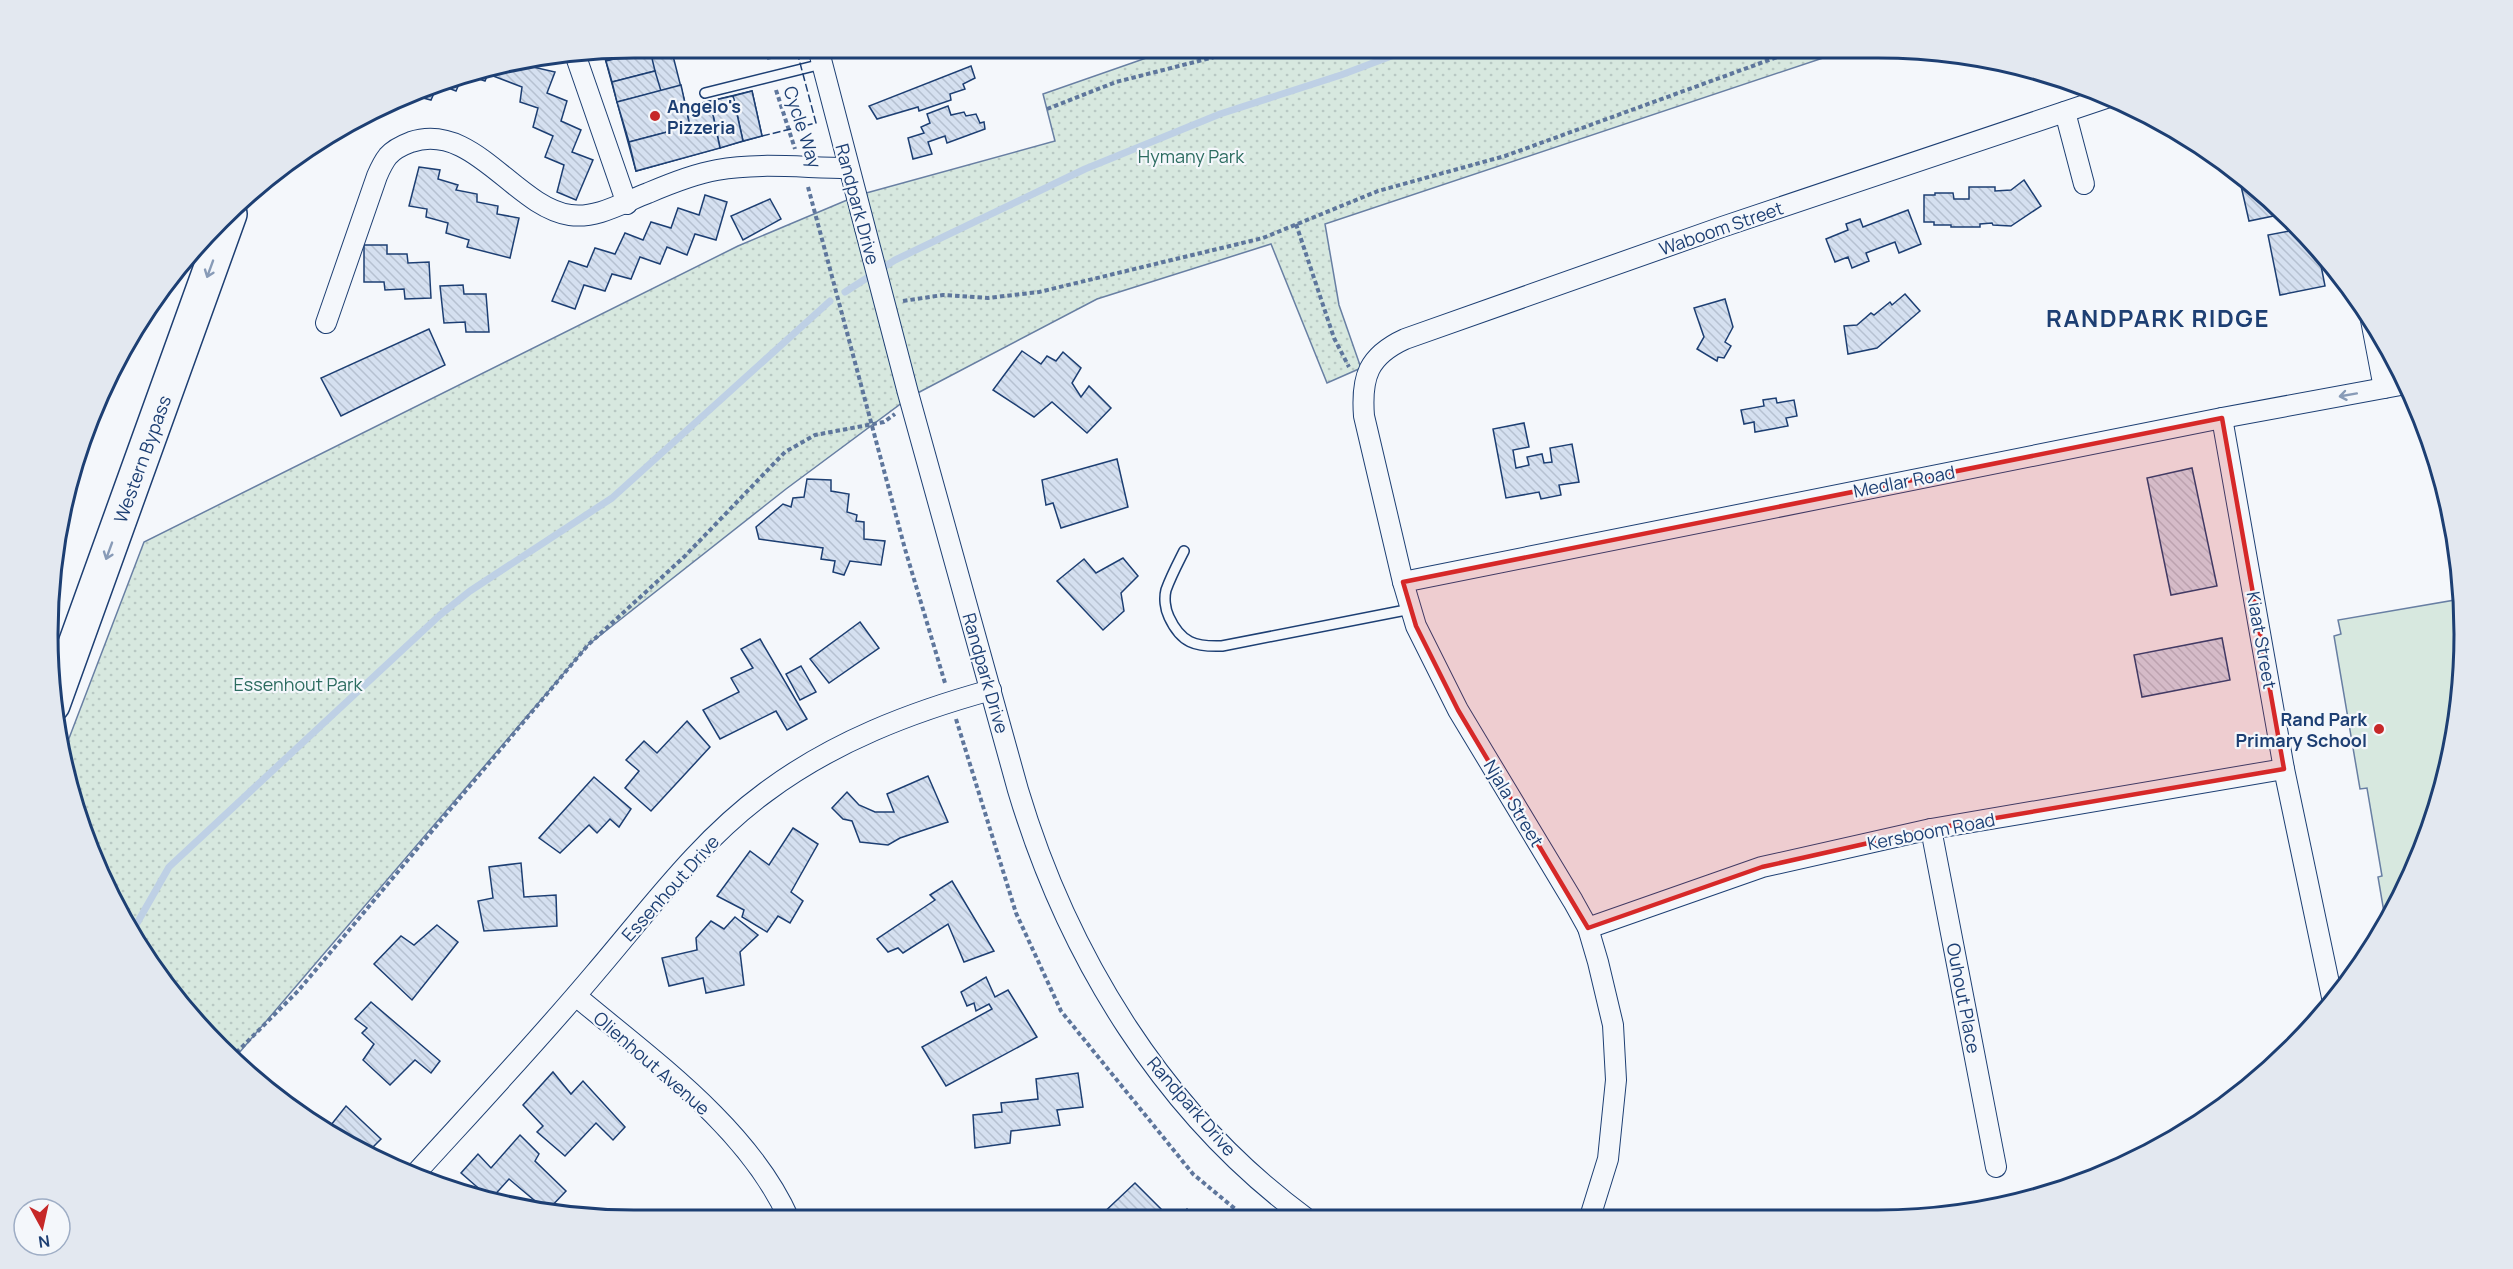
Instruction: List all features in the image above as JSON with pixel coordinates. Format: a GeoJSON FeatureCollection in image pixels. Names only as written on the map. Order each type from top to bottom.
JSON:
{"type":"FeatureCollection","features":[{"type":"Feature","properties":{"kind":"highway","name":"Western Bypass"},"geometry":{"type":"LineString","coordinates":[[61,683],[224,230]]}},
{"type":"Feature","properties":{"kind":"street","name":"Randpark Drive"},"geometry":{"type":"LineString","coordinates":[[820,58],[881,295],[1034,844],[1059,904],[1094,974],[1148,1056],[1188,1106],[1232,1154],[1294,1210]]}},
{"type":"Feature","properties":{"kind":"street"},"geometry":{"type":"LineString","coordinates":[[578,62],[627,204]]}},
{"type":"Feature","properties":{"kind":"street","name":"Waboom Street"},"geometry":{"type":"LineString","coordinates":[[1362,394],[1374,359],[1388,346],[1405,339],[1722,227],[2098,102]]}},
{"type":"Feature","properties":{"kind":"street"},"geometry":{"type":"LineString","coordinates":[[2065,112],[2084,184]]}},
{"type":"Feature","properties":{"kind":"street"},"geometry":{"type":"LineString","coordinates":[[326,323],[377,176],[388,156],[402,145],[436,138],[460,147],[475,155],[551,210],[571,216],[592,214],[627,204],[646,194],[714,170],[740,167],[848,168]]}},
{"type":"Feature","properties":{"kind":"street"},"geometry":{"type":"LineString","coordinates":[[2376,345],[2384,388]]}},
{"type":"Feature","properties":{"kind":"street","name":"Medlar Road"},"geometry":{"type":"LineString","coordinates":[[1403,582],[2222,418],[2398,386]]}},
{"type":"Feature","properties":{"kind":"street","name":"Njala Street"},"geometry":{"type":"LineString","coordinates":[[1362,394],[1369,438],[1403,582],[1410,609],[1430,657],[1458,710],[1588,928],[1613,1025],[1616,1080],[1608,1159],[1592,1210]]}},
{"type":"Feature","properties":{"kind":"street","name":"Kiaat Street"},"geometry":{"type":"LineString","coordinates":[[2222,418],[2284,769],[2331,991]]}},
{"type":"Feature","properties":{"kind":"street","name":"Essenhout Drive"},"geometry":{"type":"LineString","coordinates":[[419,1169],[576,996],[701,850],[743,810],[766,792],[832,749],[856,737],[951,701],[991,690]]}},
{"type":"Feature","properties":{"kind":"street","name":"Kersboom Road"},"geometry":{"type":"LineString","coordinates":[[1588,928],[1762,867],[1931,829],[2284,769]]}},
{"type":"Feature","properties":{"kind":"street","name":"Ouhout Place"},"geometry":{"type":"LineString","coordinates":[[1931,829],[1996,1167]]}},
{"type":"Feature","properties":{"kind":"street","name":"Olienhout Avenue"},"geometry":{"type":"LineString","coordinates":[[576,996],[681,1084],[740,1143],[778,1195],[785,1210]]}},
{"type":"Feature","properties":{"kind":"lane"},"geometry":{"type":"LineString","coordinates":[[705,93],[773,77],[816,58]]}},
{"type":"Feature","properties":{"kind":"lane"},"geometry":{"type":"LineString","coordinates":[[1184,550],[1165,592],[1166,610],[1176,632],[1191,642],[1203,646],[1222,646],[1410,609]]}},
{"type":"Feature","properties":{"kind":"path","name":"Cycle Way"},"geometry":{"type":"LineString","coordinates":[[768,58],[816,213]]}},
{"type":"Feature","properties":{"kind":"path"},"geometry":{"type":"LineString","coordinates":[[1047,109],[1116,82],[1211,58]]}},
{"type":"Feature","properties":{"kind":"path"},"geometry":{"type":"LineString","coordinates":[[881,295],[988,298],[1039,292],[1263,238],[1378,191],[1504,156],[1774,58]]}},
{"type":"Feature","properties":{"kind":"path"},"geometry":{"type":"LineString","coordinates":[[1296,224],[1334,338],[1362,394]]}},
{"type":"Feature","properties":{"kind":"path"},"geometry":{"type":"LineString","coordinates":[[237,1052],[298,991],[588,645],[685,556],[785,452],[815,435],[884,422],[897,412]]}},
{"type":"Feature","properties":{"kind":"highlighted area"},"geometry":{"type":"Polygon","coordinates":[[[2222,418],[2284,769],[1931,829],[1762,867],[1588,928],[1458,710],[1416,626],[1403,582],[2222,418]]]}},
{"type":"Feature","properties":{"kind":"green space","name":"Essenhout Park"},"geometry":{"type":"Polygon","coordinates":[[[1146,58],[1823,58],[1325,224],[1339,305],[1361,368],[1327,383],[1271,244],[1097,299],[910,397],[786,489],[588,645],[239,1053],[201,1014],[178,985],[156,955],[118,889],[89,820],[78,784],[69,739],[144,542],[738,246],[859,195],[1055,141],[1043,94],[1146,58]]]}},
{"type":"Feature","properties":{"kind":"green space"},"geometry":{"type":"Polygon","coordinates":[[[2453,600],[2453,672],[2450,710],[2435,784],[2411,855],[2384,910],[2378,877],[2382,876],[2367,788],[2360,789],[2334,636],[2341,634],[2338,620],[2453,600]]]}},
{"type":"Feature","properties":{"kind":"building"},"geometry":{"type":"Polygon","coordinates":[[[652,58],[655,71],[612,82],[606,61],[652,58]]]}},
{"type":"Feature","properties":{"kind":"building"},"geometry":{"type":"Polygon","coordinates":[[[674,58],[686,107],[752,91],[762,136],[636,171],[605,60],[674,58]]]}},
{"type":"Feature","properties":{"kind":"building"},"geometry":{"type":"Polygon","coordinates":[[[971,66],[975,78],[963,84],[965,89],[950,94],[951,100],[919,111],[918,107],[877,119],[869,106],[971,66]]]}},
{"type":"Feature","properties":{"kind":"building"},"geometry":{"type":"Polygon","coordinates":[[[535,68],[555,72],[547,93],[567,101],[561,121],[581,130],[572,152],[593,160],[576,200],[557,192],[564,165],[545,157],[553,136],[533,127],[538,108],[520,102],[522,87],[494,76],[535,68]]]}},
{"type":"Feature","properties":{"kind":"building"},"geometry":{"type":"Polygon","coordinates":[[[655,71],[661,91],[617,102],[612,82],[655,71]]]}},
{"type":"Feature","properties":{"kind":"building","name":"Angelo's Pizzeria"},"geometry":{"type":"Polygon","coordinates":[[[681,85],[690,126],[629,142],[617,102],[681,85]]]}},
{"type":"Feature","properties":{"kind":"building"},"geometry":{"type":"Polygon","coordinates":[[[752,91],[762,136],[743,141],[733,96],[752,91]]]}},
{"type":"Feature","properties":{"kind":"building"},"geometry":{"type":"Polygon","coordinates":[[[733,96],[743,141],[720,148],[710,101],[733,96]]]}},
{"type":"Feature","properties":{"kind":"building"},"geometry":{"type":"Polygon","coordinates":[[[710,101],[720,148],[636,171],[629,142],[690,126],[686,107],[710,101]]]}},
{"type":"Feature","properties":{"kind":"building"},"geometry":{"type":"Polygon","coordinates":[[[948,106],[951,115],[964,112],[966,116],[976,114],[980,123],[984,122],[985,129],[947,143],[945,136],[928,142],[932,154],[913,159],[908,138],[924,133],[921,127],[930,123],[927,114],[948,106]]]}},
{"type":"Feature","properties":{"kind":"building"},"geometry":{"type":"Polygon","coordinates":[[[419,167],[440,170],[438,179],[458,185],[456,190],[477,194],[477,202],[498,206],[497,214],[519,218],[510,258],[467,247],[469,240],[446,233],[448,223],[426,217],[427,209],[409,206],[419,167]]]}},
{"type":"Feature","properties":{"kind":"building"},"geometry":{"type":"Polygon","coordinates":[[[2024,180],[2041,206],[2011,226],[1993,225],[1992,223],[1980,224],[1980,227],[1951,227],[1951,225],[1934,225],[1934,222],[1924,222],[1924,195],[1953,193],[1954,199],[1969,199],[1969,187],[1995,187],[1995,191],[2011,190],[2024,180]]]}},
{"type":"Feature","properties":{"kind":"building"},"geometry":{"type":"Polygon","coordinates":[[[2241,188],[2274,216],[2249,221],[2241,188]]]}},
{"type":"Feature","properties":{"kind":"building"},"geometry":{"type":"Polygon","coordinates":[[[705,195],[727,202],[716,240],[695,234],[687,255],[667,247],[660,264],[640,257],[631,279],[612,274],[605,291],[584,285],[575,309],[552,301],[569,261],[587,267],[595,248],[615,254],[625,233],[643,240],[651,222],[671,228],[678,208],[699,215],[705,195]]]}},
{"type":"Feature","properties":{"kind":"building"},"geometry":{"type":"Polygon","coordinates":[[[770,199],[781,219],[743,240],[731,216],[770,199]]]}},
{"type":"Feature","properties":{"kind":"building"},"geometry":{"type":"Polygon","coordinates":[[[1908,210],[1921,244],[1899,253],[1895,242],[1866,253],[1869,261],[1852,268],[1848,257],[1835,262],[1826,239],[1848,230],[1846,224],[1860,219],[1863,227],[1908,210]]]}},
{"type":"Feature","properties":{"kind":"building"},"geometry":{"type":"Polygon","coordinates":[[[2290,231],[2321,267],[2325,286],[2280,295],[2268,235],[2290,231]]]}},
{"type":"Feature","properties":{"kind":"building"},"geometry":{"type":"Polygon","coordinates":[[[364,245],[387,245],[387,254],[407,254],[408,263],[429,262],[431,298],[405,299],[404,289],[385,290],[384,282],[364,282],[364,245]]]}},
{"type":"Feature","properties":{"kind":"building"},"geometry":{"type":"Polygon","coordinates":[[[463,285],[464,294],[486,294],[489,332],[466,332],[465,322],[444,323],[440,286],[463,285]]]}},
{"type":"Feature","properties":{"kind":"building"},"geometry":{"type":"Polygon","coordinates":[[[1905,294],[1920,311],[1877,348],[1848,354],[1844,326],[1857,325],[1871,313],[1874,315],[1890,302],[1892,305],[1905,294]]]}},
{"type":"Feature","properties":{"kind":"building"},"geometry":{"type":"Polygon","coordinates":[[[1725,299],[1733,327],[1725,342],[1731,346],[1724,358],[1718,357],[1717,361],[1697,349],[1704,337],[1694,308],[1725,299]]]}},
{"type":"Feature","properties":{"kind":"building"},"geometry":{"type":"Polygon","coordinates":[[[429,329],[445,365],[341,416],[321,378],[429,329]]]}},
{"type":"Feature","properties":{"kind":"building"},"geometry":{"type":"Polygon","coordinates":[[[1022,351],[1041,364],[1047,356],[1056,361],[1063,352],[1081,368],[1072,383],[1081,397],[1089,386],[1111,408],[1087,433],[1052,402],[1034,417],[993,390],[1022,351]]]}},
{"type":"Feature","properties":{"kind":"building"},"geometry":{"type":"Polygon","coordinates":[[[1776,398],[1777,403],[1794,400],[1797,416],[1786,418],[1788,426],[1755,432],[1754,422],[1744,424],[1741,410],[1764,406],[1763,400],[1776,398]]]}},
{"type":"Feature","properties":{"kind":"building"},"geometry":{"type":"Polygon","coordinates":[[[1524,423],[1529,447],[1513,450],[1516,468],[1529,465],[1527,457],[1542,454],[1544,463],[1552,462],[1550,448],[1572,444],[1579,482],[1559,485],[1561,495],[1541,499],[1539,492],[1506,498],[1493,429],[1524,423]]]}},
{"type":"Feature","properties":{"kind":"building"},"geometry":{"type":"Polygon","coordinates":[[[1117,459],[1128,507],[1061,528],[1053,503],[1046,505],[1042,480],[1117,459]]]}},
{"type":"Feature","properties":{"kind":"building"},"geometry":{"type":"Polygon","coordinates":[[[2192,468],[2217,586],[2171,595],[2147,478],[2192,468]]]}},
{"type":"Feature","properties":{"kind":"building"},"geometry":{"type":"Polygon","coordinates":[[[807,479],[831,480],[831,491],[849,494],[847,512],[857,515],[856,521],[864,522],[864,539],[885,541],[881,565],[850,561],[844,575],[833,572],[835,561],[821,559],[823,548],[759,539],[756,527],[783,504],[791,507],[793,498],[804,497],[807,479]]]}},
{"type":"Feature","properties":{"kind":"building"},"geometry":{"type":"Polygon","coordinates":[[[1123,558],[1138,576],[1121,593],[1124,611],[1103,630],[1057,581],[1084,559],[1096,573],[1123,558]]]}},
{"type":"Feature","properties":{"kind":"building"},"geometry":{"type":"Polygon","coordinates":[[[860,622],[879,648],[829,683],[810,659],[860,622]]]}},
{"type":"Feature","properties":{"kind":"building"},"geometry":{"type":"Polygon","coordinates":[[[2222,638],[2230,680],[2142,697],[2134,655],[2222,638]]]}},
{"type":"Feature","properties":{"kind":"building"},"geometry":{"type":"Polygon","coordinates":[[[760,639],[807,719],[787,730],[776,711],[720,739],[703,710],[739,692],[731,678],[753,668],[741,649],[760,639]]]}},
{"type":"Feature","properties":{"kind":"building"},"geometry":{"type":"Polygon","coordinates":[[[801,666],[816,692],[800,700],[786,674],[801,666]]]}},
{"type":"Feature","properties":{"kind":"building"},"geometry":{"type":"Polygon","coordinates":[[[687,721],[710,747],[651,811],[625,788],[639,771],[626,760],[644,741],[657,753],[687,721]]]}},
{"type":"Feature","properties":{"kind":"building"},"geometry":{"type":"Polygon","coordinates":[[[928,776],[948,822],[900,838],[888,845],[860,842],[852,821],[843,819],[832,808],[847,792],[859,805],[875,812],[894,812],[887,794],[928,776]]]}},
{"type":"Feature","properties":{"kind":"building"},"geometry":{"type":"Polygon","coordinates":[[[594,777],[631,809],[619,827],[610,819],[597,833],[589,825],[560,853],[539,838],[594,777]]]}},
{"type":"Feature","properties":{"kind":"building"},"geometry":{"type":"Polygon","coordinates":[[[793,828],[818,844],[791,892],[803,901],[790,923],[778,916],[767,932],[742,917],[744,910],[717,896],[750,851],[769,865],[793,828]]]}},
{"type":"Feature","properties":{"kind":"building"},"geometry":{"type":"Polygon","coordinates":[[[521,863],[524,897],[556,895],[557,926],[484,931],[478,901],[493,898],[489,867],[521,863]]]}},
{"type":"Feature","properties":{"kind":"building"},"geometry":{"type":"Polygon","coordinates":[[[952,881],[994,951],[964,962],[948,924],[903,953],[898,948],[888,952],[877,939],[935,900],[930,895],[952,881]]]}},
{"type":"Feature","properties":{"kind":"building"},"geometry":{"type":"Polygon","coordinates":[[[735,917],[758,935],[740,952],[744,985],[706,993],[703,978],[669,986],[662,958],[697,950],[696,938],[711,921],[724,929],[735,917]]]}},
{"type":"Feature","properties":{"kind":"building"},"geometry":{"type":"Polygon","coordinates":[[[437,925],[458,942],[412,1000],[374,964],[401,936],[414,945],[437,925]]]}},
{"type":"Feature","properties":{"kind":"building"},"geometry":{"type":"Polygon","coordinates":[[[986,977],[995,997],[1008,990],[1037,1037],[946,1086],[922,1047],[992,1009],[989,1004],[976,1011],[974,1003],[967,1006],[961,992],[986,977]]]}},
{"type":"Feature","properties":{"kind":"building"},"geometry":{"type":"Polygon","coordinates":[[[371,1002],[440,1061],[431,1073],[415,1060],[390,1085],[363,1060],[374,1044],[362,1033],[367,1028],[355,1019],[371,1002]]]}},
{"type":"Feature","properties":{"kind":"building"},"geometry":{"type":"Polygon","coordinates":[[[553,1072],[571,1094],[583,1081],[625,1127],[613,1140],[596,1123],[565,1156],[537,1132],[543,1126],[523,1105],[553,1072]]]}},
{"type":"Feature","properties":{"kind":"building"},"geometry":{"type":"Polygon","coordinates":[[[1078,1073],[1083,1107],[1057,1110],[1060,1125],[1011,1131],[1010,1143],[975,1148],[973,1115],[1002,1112],[1001,1103],[1038,1099],[1036,1079],[1078,1073]]]}},
{"type":"Feature","properties":{"kind":"building"},"geometry":{"type":"Polygon","coordinates":[[[346,1106],[381,1139],[373,1147],[332,1124],[346,1106]]]}},
{"type":"Feature","properties":{"kind":"building"},"geometry":{"type":"Polygon","coordinates":[[[520,1135],[539,1154],[535,1161],[566,1191],[553,1205],[536,1202],[509,1179],[496,1193],[480,1189],[461,1173],[478,1154],[491,1168],[520,1135]]]}},
{"type":"Feature","properties":{"kind":"building"},"geometry":{"type":"Polygon","coordinates":[[[1135,1183],[1162,1210],[1106,1210],[1135,1183]]]}},
{"type":"Feature","properties":{"kind":"waterway"},"geometry":{"type":"LineString","coordinates":[[845,292],[895,260],[1085,169],[1220,114],[1386,58]]}},
{"type":"Feature","properties":{"kind":"waterway"},"geometry":{"type":"LineString","coordinates":[[137,923],[169,867],[440,615],[470,591],[612,498],[830,301]]}},
{"type":"Feature","properties":{"kind":"fence"},"geometry":{"type":"LineString","coordinates":[[762,136],[816,123],[799,58]]}},
{"type":"Feature","properties":{"kind":"place","name":"Angelo's Pizzeria"},"geometry":{"type":"Point","coordinates":[655,116]}},
{"type":"Feature","properties":{"kind":"place","name":"Rand Park Primary School"},"geometry":{"type":"Point","coordinates":[2379,729]}},
{"type":"Feature","properties":{"kind":"district","name":"RANDPARK RIDGE"},"geometry":{"type":"Point","coordinates":[2158,317]}},
{"type":"Feature","properties":{"kind":"park label","name":"Hymany Park"},"geometry":{"type":"Point","coordinates":[1191,156]}}]}
